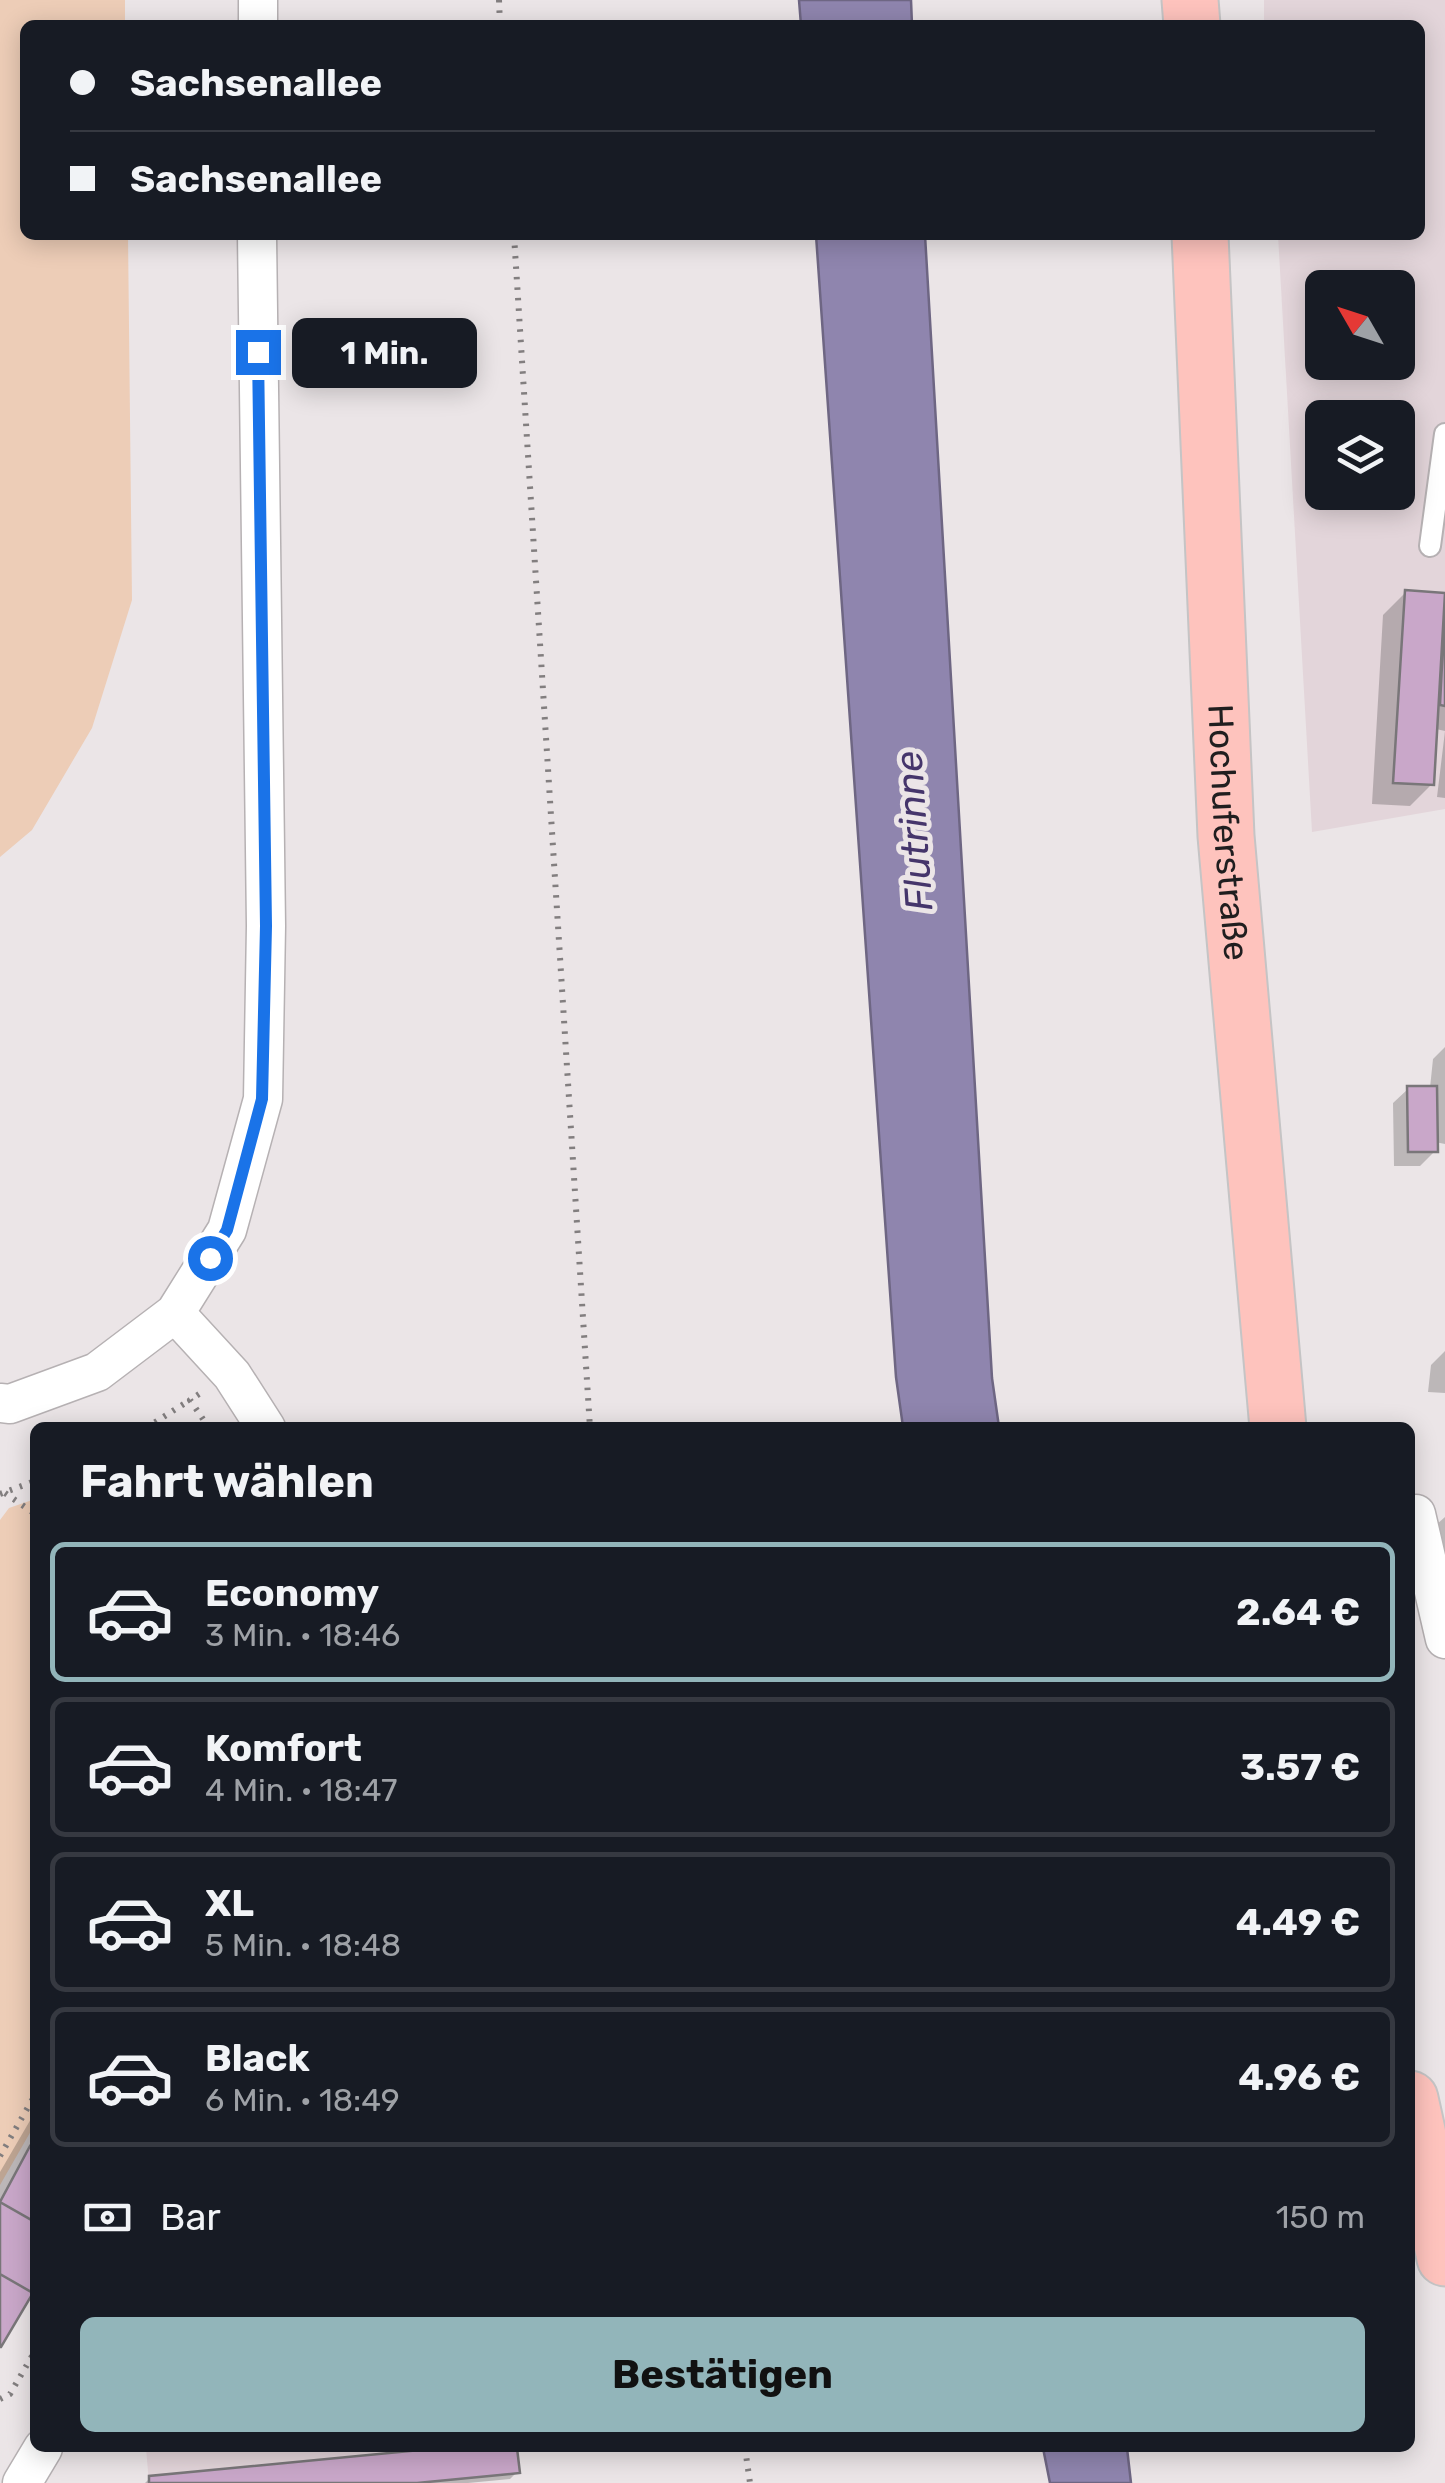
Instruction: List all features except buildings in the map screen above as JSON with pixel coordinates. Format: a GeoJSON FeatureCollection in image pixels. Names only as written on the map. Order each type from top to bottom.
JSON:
{"type":"FeatureCollection","features":[{"type":"Feature","properties":{"kind":"main road","name":"Hochuferstraße"},"geometry":{"type":"LineString","coordinates":[[1200,240],[1226,836],[1277,1422]]}},
{"type":"Feature","properties":{"kind":"main road"},"geometry":{"type":"LineString","coordinates":[[1415,2122],[1445,2258]]}},
{"type":"Feature","properties":{"kind":"street"},"geometry":{"type":"LineString","coordinates":[[0,1403],[10,1404],[98,1372],[175,1313],[227,1230],[262,1099],[266,926],[257,240]]}},
{"type":"Feature","properties":{"kind":"street"},"geometry":{"type":"LineString","coordinates":[[175,1313],[232,1375],[262,1422]]}},
{"type":"Feature","properties":{"kind":"street"},"geometry":{"type":"LineString","coordinates":[[1416,1514],[1445,1640]]}},
{"type":"Feature","properties":{"kind":"street"},"geometry":{"type":"LineString","coordinates":[[22,2483],[40,2452]]}},
{"type":"Feature","properties":{"kind":"lane"},"geometry":{"type":"LineString","coordinates":[[1430,546],[1445,434]]}},
{"type":"Feature","properties":{"kind":"path"},"geometry":{"type":"LineString","coordinates":[[514,240],[590,1422]]}},
{"type":"Feature","properties":{"kind":"path"},"geometry":{"type":"LineString","coordinates":[[155,1422],[190,1400]]}},
{"type":"Feature","properties":{"kind":"path"},"geometry":{"type":"LineString","coordinates":[[3,1494],[30,1483]]}},
{"type":"Feature","properties":{"kind":"path"},"geometry":{"type":"LineString","coordinates":[[3,1494],[30,1511]]}},
{"type":"Feature","properties":{"kind":"path"},"geometry":{"type":"LineString","coordinates":[[0,2156],[30,2104]]}},
{"type":"Feature","properties":{"kind":"path"},"geometry":{"type":"LineString","coordinates":[[0,2399],[10,2394],[30,2360]]}},
{"type":"Feature","properties":{"kind":"path"},"geometry":{"type":"LineString","coordinates":[[745,2452],[750,2483]]}},
{"type":"Feature","properties":{"kind":"shaded area"},"geometry":{"type":"Polygon","coordinates":[[[0,0],[125,0],[125,20],[20,20],[20,240],[128,240],[132,600],[92,728],[32,830],[0,857],[0,0]]]}},
{"type":"Feature","properties":{"kind":"shaded area"},"geometry":{"type":"Polygon","coordinates":[[[1264,0],[1445,0],[1445,809],[1312,832],[1278,240],[1425,240],[1425,20],[1264,20],[1264,0]]]}},
{"type":"Feature","properties":{"kind":"shaded area"},"geometry":{"type":"Polygon","coordinates":[[[30,1501],[30,2133],[0,2185],[0,1520],[9,1508],[30,1501]]]}},
{"type":"Feature","properties":{"kind":"shaded area"},"geometry":{"type":"Polygon","coordinates":[[[146,2452],[517,2452],[520,2473],[417,2483],[149,2483],[146,2452]]]}},
{"type":"Feature","properties":{"kind":"water"},"geometry":{"type":"Polygon","coordinates":[[[799,0],[911,0],[912,20],[801,20],[799,0]]]}},
{"type":"Feature","properties":{"kind":"water","name":"Flutrinne"},"geometry":{"type":"Polygon","coordinates":[[[816,240],[925,240],[992,1378],[998,1422],[902,1422],[896,1377],[816,240]]]}},
{"type":"Feature","properties":{"kind":"water"},"geometry":{"type":"Polygon","coordinates":[[[1044,2452],[1127,2452],[1131,2483],[1050,2483],[1044,2452]]]}},
{"type":"Feature","properties":{"kind":"route"},"geometry":{"type":"LineString","coordinates":[[210,1258],[227,1230],[262,1099],[266,926],[258,352]]}}]}
